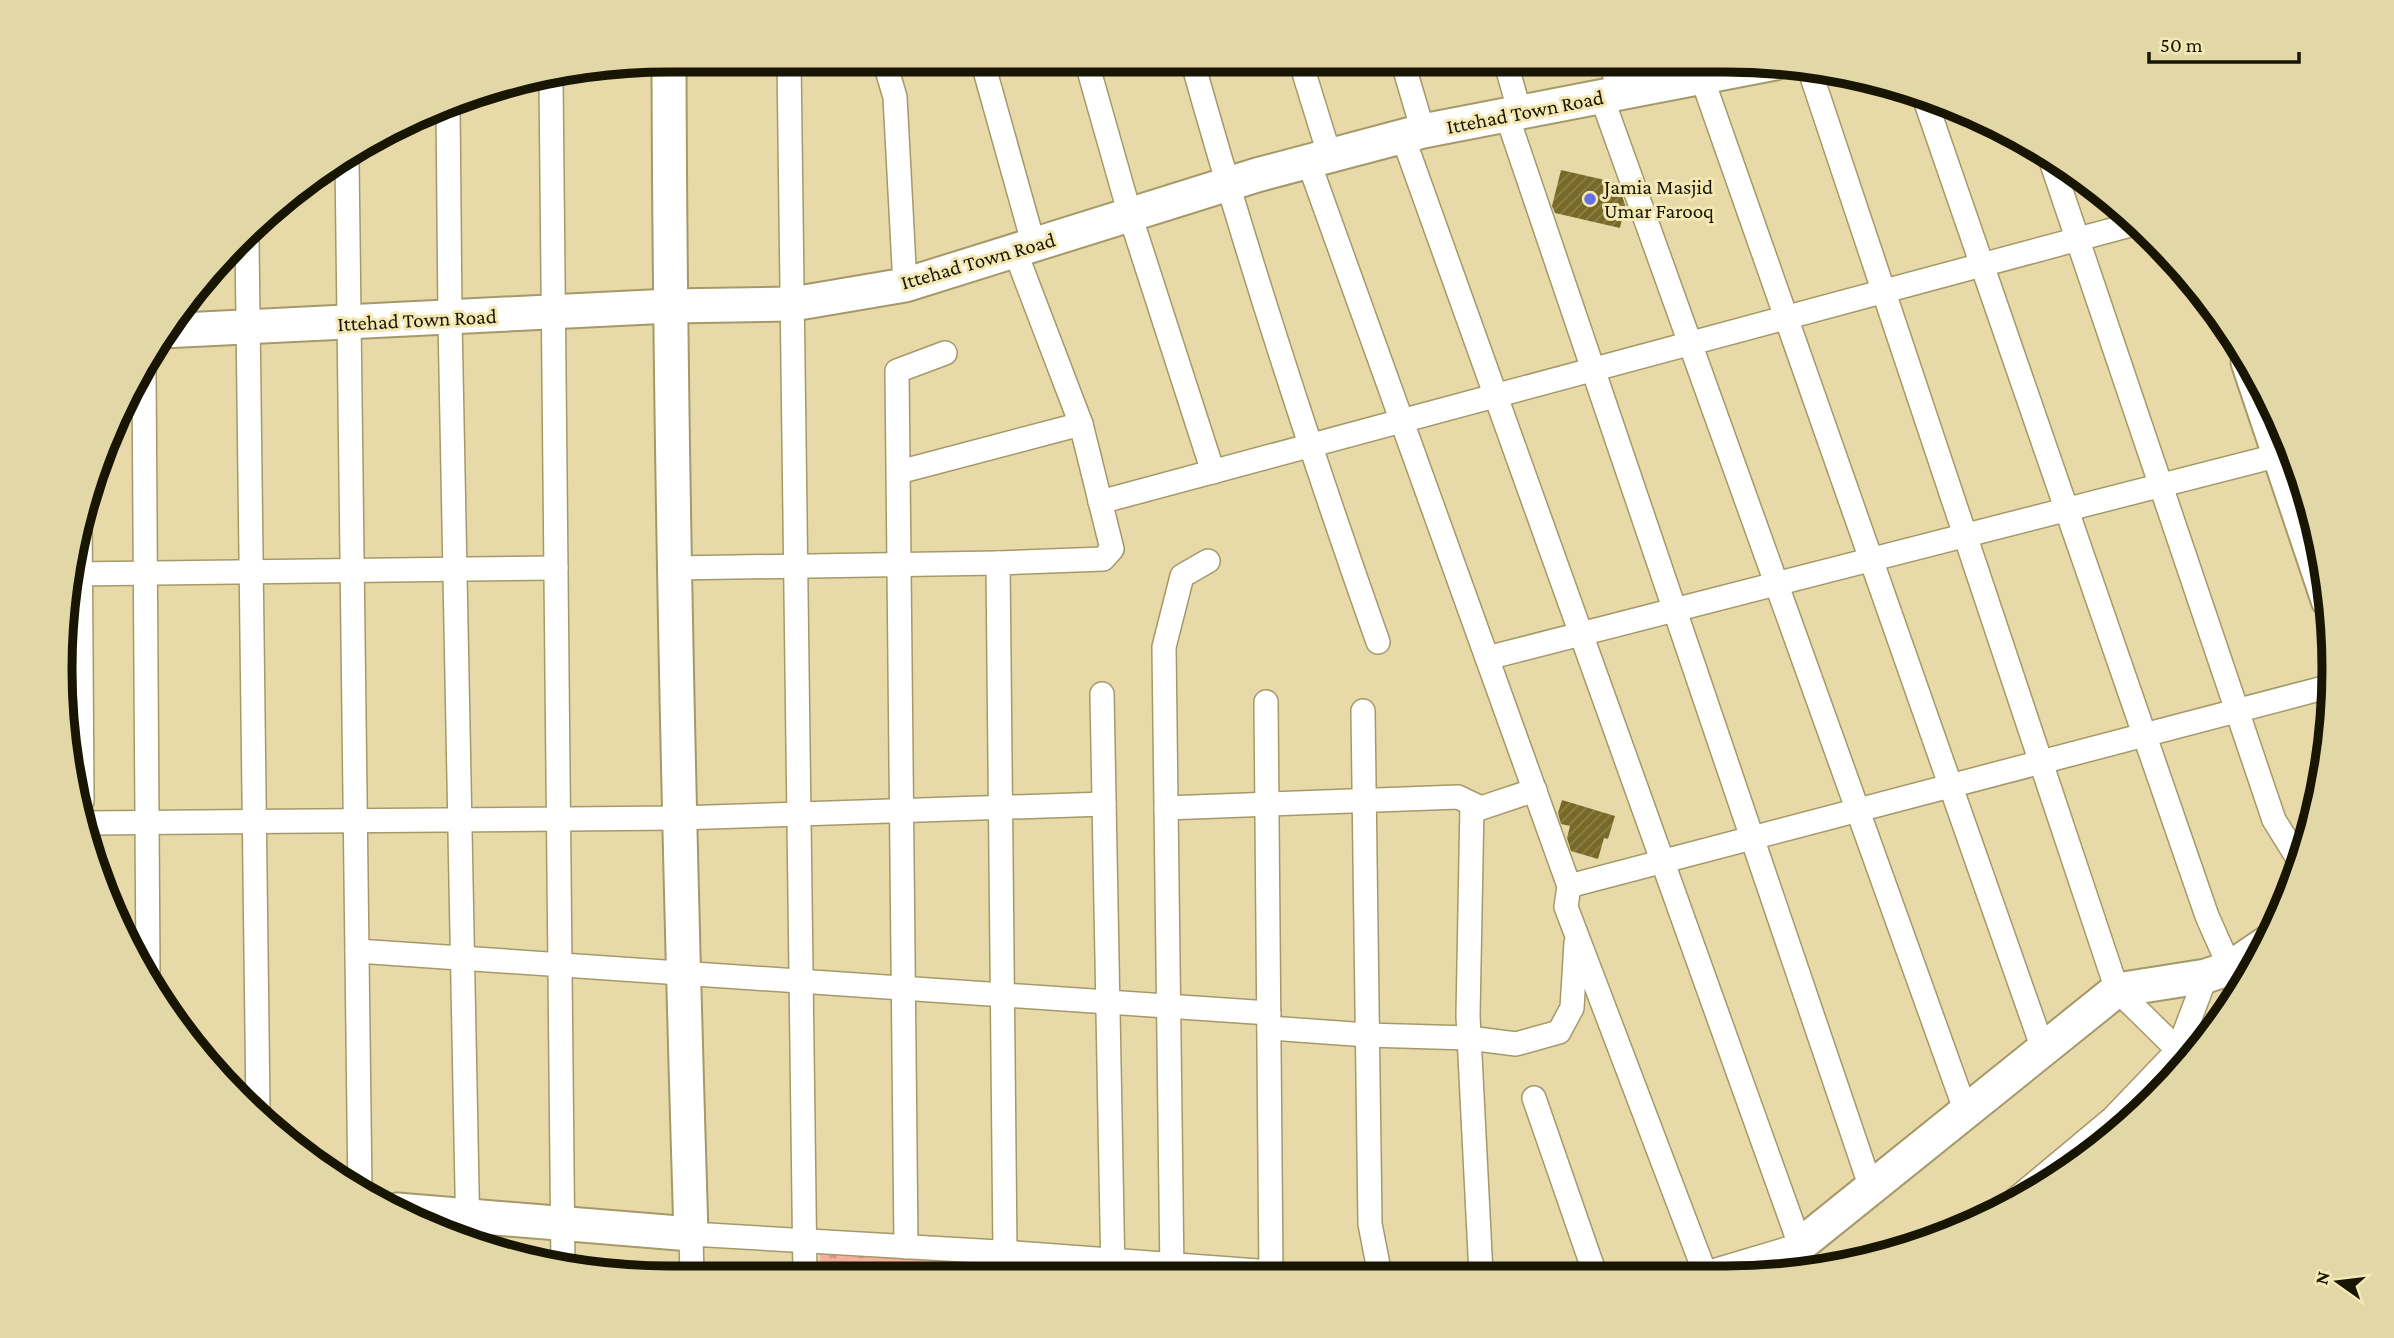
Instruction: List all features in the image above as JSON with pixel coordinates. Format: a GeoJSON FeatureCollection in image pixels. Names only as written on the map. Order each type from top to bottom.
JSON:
{"type":"FeatureCollection","features":[{"type":"Feature","properties":{"kind":"street"},"geometry":{"type":"LineString","coordinates":[[669,72],[678,818],[692,1266]]}},
{"type":"Feature","properties":{"kind":"street"},"geometry":{"type":"LineString","coordinates":[[789,72],[805,1266]]}},
{"type":"Feature","properties":{"kind":"street"},"geometry":{"type":"LineString","coordinates":[[888,72],[895,97],[905,285]]}},
{"type":"Feature","properties":{"kind":"street"},"geometry":{"type":"LineString","coordinates":[[674,568],[1103,559],[1112,549],[1081,424],[1024,249],[985,72]]}},
{"type":"Feature","properties":{"kind":"street"},"geometry":{"type":"LineString","coordinates":[[1089,72],[1130,215],[1213,472]]}},
{"type":"Feature","properties":{"kind":"street"},"geometry":{"type":"LineString","coordinates":[[1195,72],[1227,184],[1309,446],[1378,642]]}},
{"type":"Feature","properties":{"kind":"street"},"geometry":{"type":"LineString","coordinates":[[1302,72],[1320,160],[1401,421],[1569,886],[1566,907],[1701,1266]]}},
{"type":"Feature","properties":{"kind":"street"},"geometry":{"type":"LineString","coordinates":[[1404,72],[1413,134],[1495,396],[1800,1245]]}},
{"type":"Feature","properties":{"kind":"street"},"geometry":{"type":"LineString","coordinates":[[1508,72],[1514,115],[1593,370],[1871,1188]]}},
{"type":"Feature","properties":{"kind":"street"},"geometry":{"type":"LineString","coordinates":[[1611,72],[1612,96],[1690,344],[1966,1112]]}},
{"type":"Feature","properties":{"kind":"street","name":"Ittehad Town Road"},"geometry":{"type":"LineString","coordinates":[[177,330],[670,306],[793,304],[905,285],[1227,184],[1413,134],[1612,96],[1707,72]]}},
{"type":"Feature","properties":{"kind":"street"},"geometry":{"type":"LineString","coordinates":[[1711,72],[1786,318],[2043,1049]]}},
{"type":"Feature","properties":{"kind":"street"},"geometry":{"type":"LineString","coordinates":[[1811,78],[2117,990],[2183,1052]]}},
{"type":"Feature","properties":{"kind":"street"},"geometry":{"type":"LineString","coordinates":[[551,83],[563,1257]]}},
{"type":"Feature","properties":{"kind":"street"},"geometry":{"type":"LineString","coordinates":[[1927,107],[2207,916],[2230,973]]}},
{"type":"Feature","properties":{"kind":"street"},"geometry":{"type":"LineString","coordinates":[[448,114],[468,1228]]}},
{"type":"Feature","properties":{"kind":"street"},"geometry":{"type":"LineString","coordinates":[[347,166],[360,1180]]}},
{"type":"Feature","properties":{"kind":"street"},"geometry":{"type":"LineString","coordinates":[[2054,170],[2274,820],[2294,852]]}},
{"type":"Feature","properties":{"kind":"street"},"geometry":{"type":"LineString","coordinates":[[1100,502],[2126,226]]}},
{"type":"Feature","properties":{"kind":"street"},"geometry":{"type":"LineString","coordinates":[[247,247],[258,1101]]}},
{"type":"Feature","properties":{"kind":"street"},"geometry":{"type":"LineString","coordinates":[[906,1247],[897,371],[945,352]]}},
{"type":"Feature","properties":{"kind":"street"},"geometry":{"type":"LineString","coordinates":[[144,385],[148,961]]}},
{"type":"Feature","properties":{"kind":"street"},"geometry":{"type":"LineString","coordinates":[[899,472],[1081,424]]}},
{"type":"Feature","properties":{"kind":"street"},"geometry":{"type":"LineString","coordinates":[[1487,659],[2283,455]]}},
{"type":"Feature","properties":{"kind":"street"},"geometry":{"type":"LineString","coordinates":[[1172,1266],[1164,648],[1182,576],[1208,561]]}},
{"type":"Feature","properties":{"kind":"street"},"geometry":{"type":"LineString","coordinates":[[998,563],[1003,995],[1010,1252],[1013,1266]]}},
{"type":"Feature","properties":{"kind":"street"},"geometry":{"type":"LineString","coordinates":[[80,574],[556,568]]}},
{"type":"Feature","properties":{"kind":"street"},"geometry":{"type":"LineString","coordinates":[[77,589],[81,776]]}},
{"type":"Feature","properties":{"kind":"street"},"geometry":{"type":"LineString","coordinates":[[1569,886],[2321,689]]}},
{"type":"Feature","properties":{"kind":"street"},"geometry":{"type":"LineString","coordinates":[[1102,694],[1112,1266]]}},
{"type":"Feature","properties":{"kind":"street"},"geometry":{"type":"LineString","coordinates":[[1266,702],[1271,1266]]}},
{"type":"Feature","properties":{"kind":"street"},"geometry":{"type":"LineString","coordinates":[[1363,711],[1370,1224],[1378,1266]]}},
{"type":"Feature","properties":{"kind":"street"},"geometry":{"type":"LineString","coordinates":[[1166,808],[1458,797],[1481,808],[1535,790]]}},
{"type":"Feature","properties":{"kind":"street"},"geometry":{"type":"LineString","coordinates":[[92,823],[678,818],[1104,804]]}},
{"type":"Feature","properties":{"kind":"street"},"geometry":{"type":"LineString","coordinates":[[1472,804],[1469,1038],[1481,1266]]}},
{"type":"Feature","properties":{"kind":"street"},"geometry":{"type":"LineString","coordinates":[[357,951],[1169,1006],[1367,1035],[1469,1038],[1516,1044],[1559,1032],[1572,1008],[1576,933]]}},
{"type":"Feature","properties":{"kind":"street"},"geometry":{"type":"LineString","coordinates":[[2194,1038],[2230,973],[2247,960]]}},
{"type":"Feature","properties":{"kind":"street"},"geometry":{"type":"LineString","coordinates":[[1789,1262],[1800,1245],[2117,990],[2230,973]]}},
{"type":"Feature","properties":{"kind":"street"},"geometry":{"type":"LineString","coordinates":[[1534,1098],[1592,1266]]}},
{"type":"Feature","properties":{"kind":"street"},"geometry":{"type":"LineString","coordinates":[[440,1221],[468,1228],[562,1224],[1010,1252],[1099,1266]]}},
{"type":"Feature","properties":{"kind":"street"},"geometry":{"type":"LineString","coordinates":[[1728,1266],[1800,1245]]}},
{"type":"Feature","properties":{"kind":"green space"},"geometry":{"type":"Polygon","coordinates":[[[820,1251],[996,1264],[996,1266],[820,1266],[820,1251]]]}},
{"type":"Feature","properties":{"kind":"building","name":"Jamia Masjid Umar Farooq"},"geometry":{"type":"Polygon","coordinates":[[[1561,170],[1618,183],[1625,205],[1620,228],[1555,213],[1552,206],[1561,170]]]}},
{"type":"Feature","properties":{"kind":"building"},"geometry":{"type":"Polygon","coordinates":[[[1562,800],[1615,816],[1608,839],[1604,838],[1598,859],[1571,851],[1567,838],[1570,826],[1561,824],[1558,813],[1562,800]]]}},
{"type":"Feature","properties":{"kind":"place","name":"Jamia Masjid Umar Farooq"},"geometry":{"type":"Point","coordinates":[1590,199]}}]}
